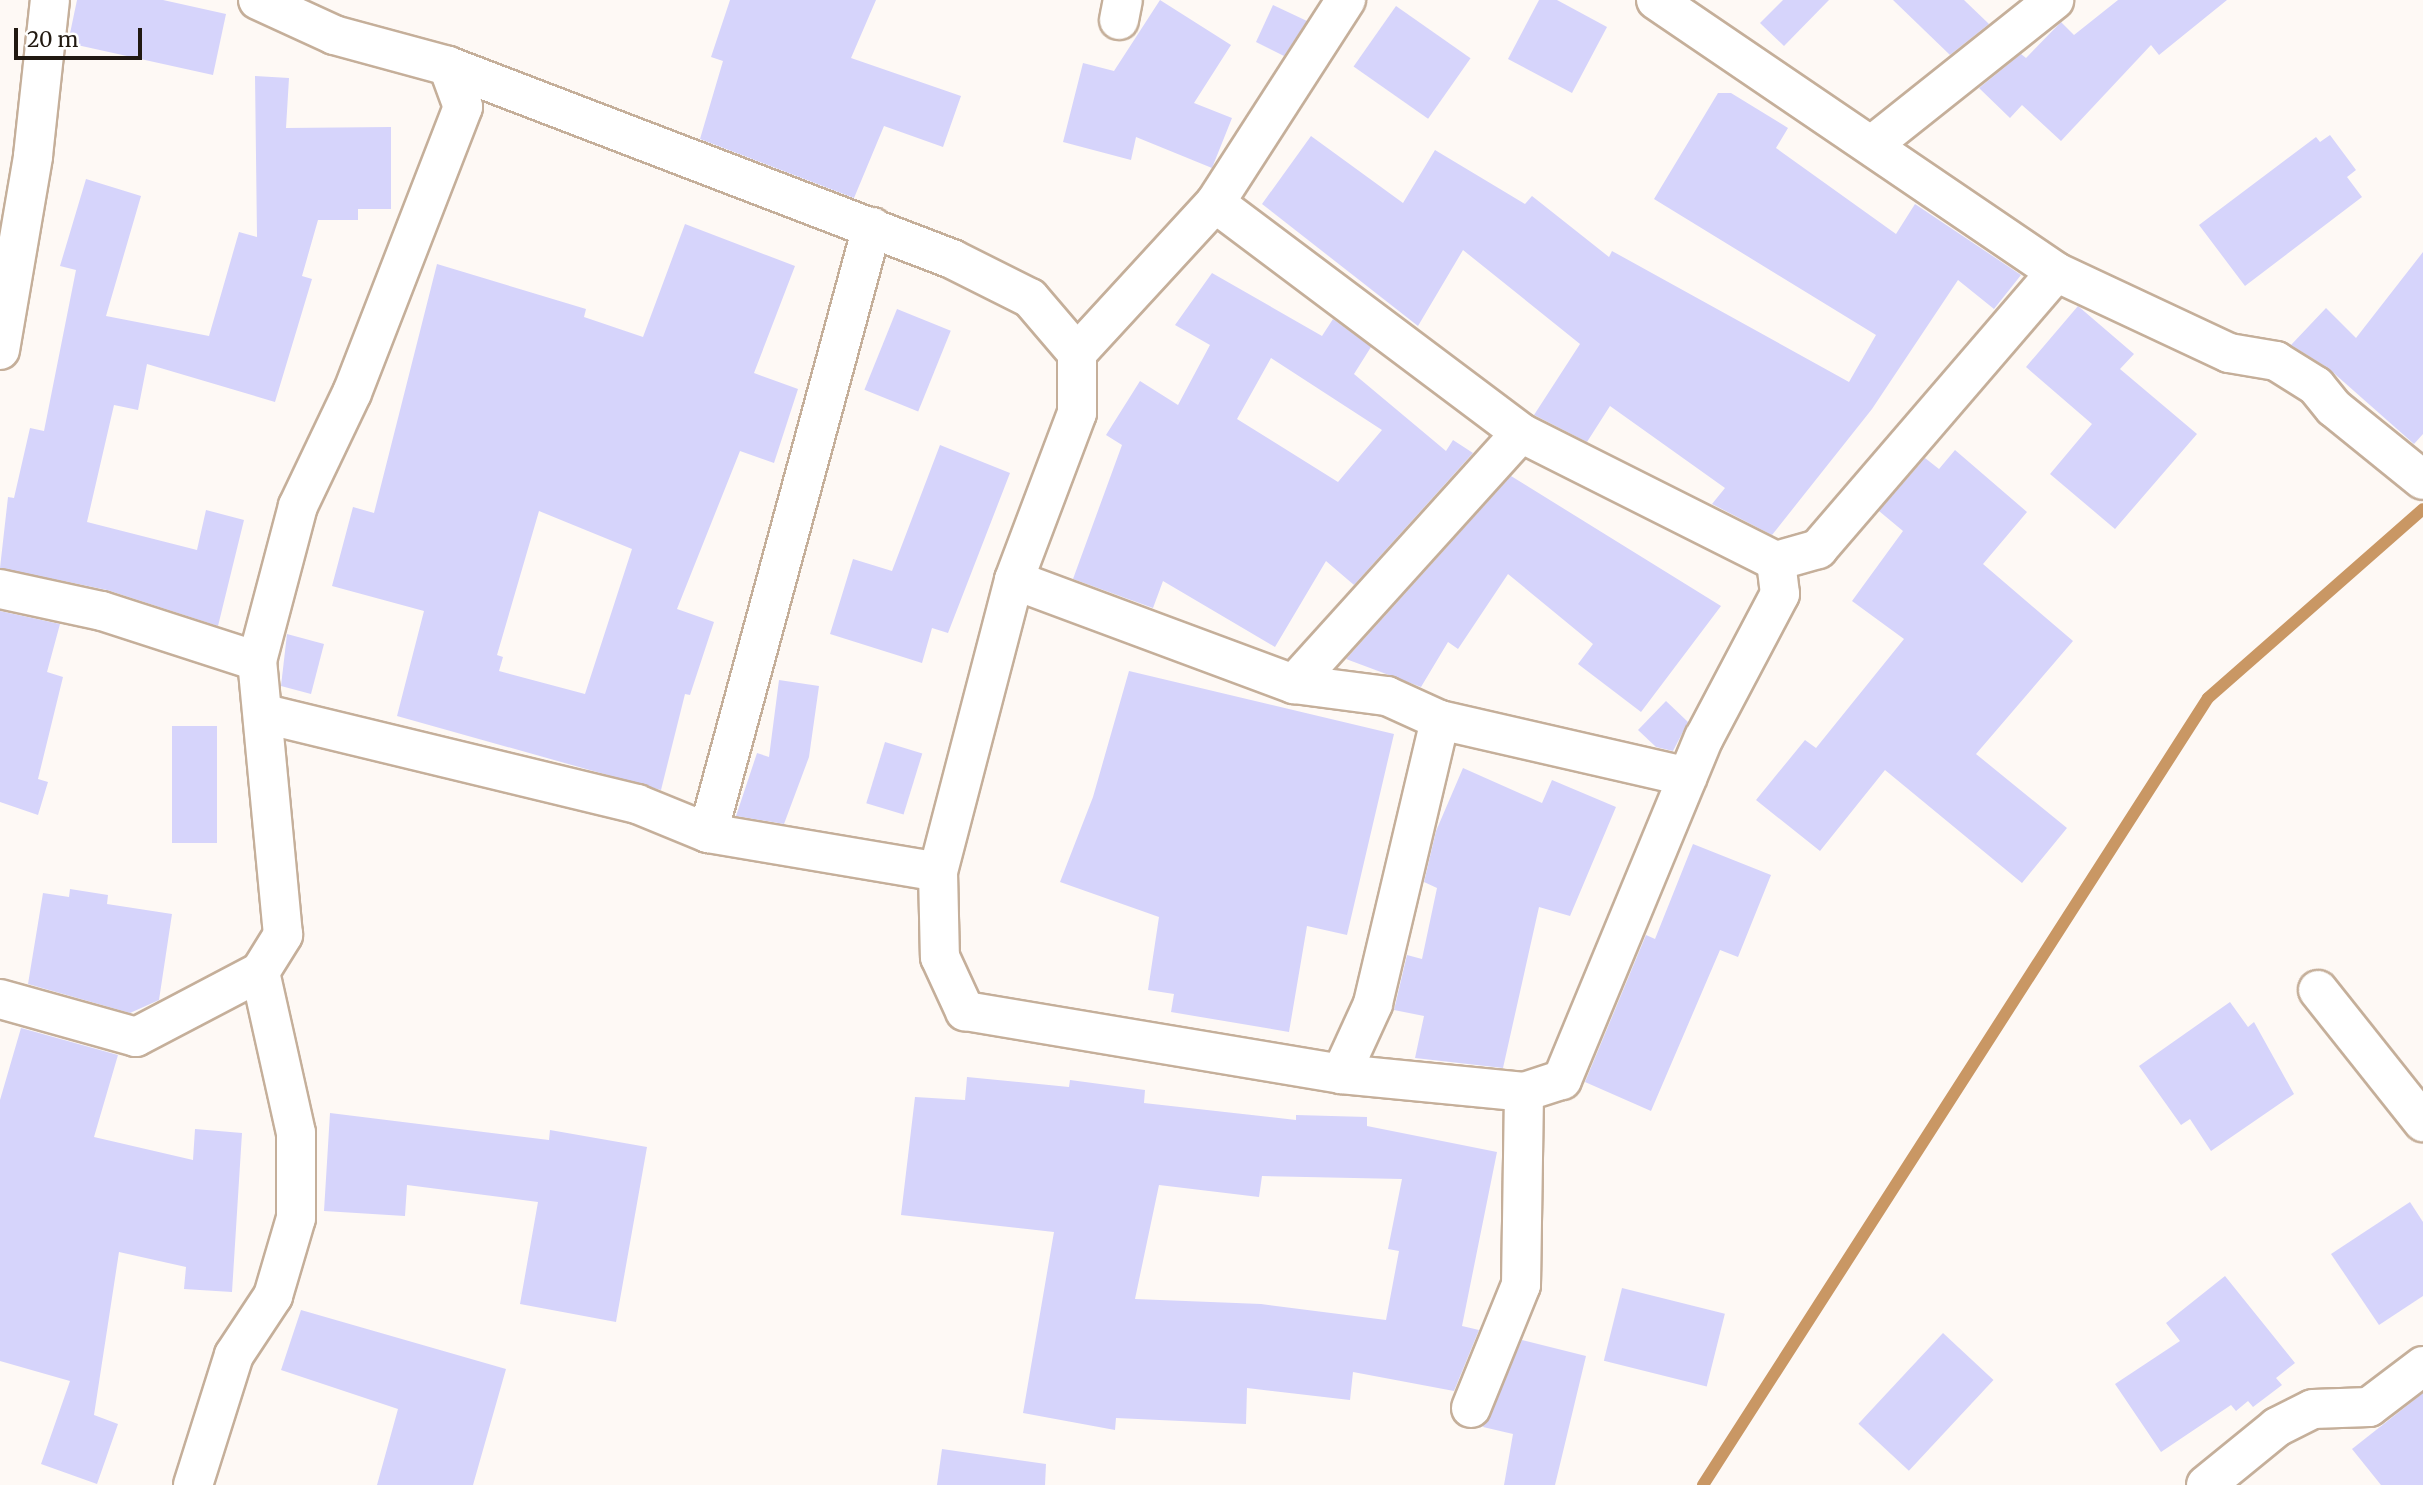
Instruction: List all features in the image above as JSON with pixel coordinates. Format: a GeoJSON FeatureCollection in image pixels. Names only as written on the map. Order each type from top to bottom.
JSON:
{"type":"FeatureCollection","features":[{"type":"Feature","properties":{"kind":"street"},"geometry":{"type":"LineString","coordinates":[[0,350],[33,156],[50,0]]}},
{"type":"Feature","properties":{"kind":"street"},"geometry":{"type":"LineString","coordinates":[[258,0],[334,35],[448,66],[872,227],[1030,298],[1077,354],[1077,413],[1014,580],[938,872],[940,957],[965,1011],[1340,1074],[1524,1092],[1562,1080],[1688,777],[1780,594],[1776,561]]}},
{"type":"Feature","properties":{"kind":"street"},"geometry":{"type":"LineString","coordinates":[[1077,354],[1215,203],[1346,0]]}},
{"type":"Feature","properties":{"kind":"street"},"geometry":{"type":"LineString","coordinates":[[1656,0],[2056,272],[2230,353],[2276,361],[2316,386],[2334,408],[2423,480]]}},
{"type":"Feature","properties":{"kind":"street"},"geometry":{"type":"LineString","coordinates":[[1872,145],[2054,0]]}},
{"type":"Feature","properties":{"kind":"street"},"geometry":{"type":"LineString","coordinates":[[0,999],[136,1037],[260,972],[283,934],[265,714],[257,661],[298,506],[352,393],[463,107],[448,66]]}},
{"type":"Feature","properties":{"kind":"street"},"geometry":{"type":"LineString","coordinates":[[1215,203],[1521,433],[1776,561],[1818,549],[2056,272]]}},
{"type":"Feature","properties":{"kind":"street"},"geometry":{"type":"LineString","coordinates":[[708,833],[872,227]]}},
{"type":"Feature","properties":{"kind":"street"},"geometry":{"type":"LineString","coordinates":[[1294,684],[1521,433]]}},
{"type":"Feature","properties":{"kind":"street"},"geometry":{"type":"LineString","coordinates":[[1014,580],[1294,684],[1387,696],[1440,720],[1688,777]]}},
{"type":"Feature","properties":{"kind":"street"},"geometry":{"type":"LineString","coordinates":[[0,589],[102,611],[257,661]]}},
{"type":"Feature","properties":{"kind":"street"},"geometry":{"type":"LineString","coordinates":[[265,714],[637,804],[708,833],[938,872]]}},
{"type":"Feature","properties":{"kind":"street"},"geometry":{"type":"LineString","coordinates":[[1340,1074],[1373,1004],[1440,720]]}},
{"type":"Feature","properties":{"kind":"street"},"geometry":{"type":"LineString","coordinates":[[192,1485],[234,1354],[273,1296],[296,1218],[296,1133],[260,972]]}},
{"type":"Feature","properties":{"kind":"street"},"geometry":{"type":"LineString","coordinates":[[2318,990],[2423,1122]]}},
{"type":"Feature","properties":{"kind":"street"},"geometry":{"type":"LineString","coordinates":[[1471,1408],[1521,1285],[1524,1092]]}},
{"type":"Feature","properties":{"kind":"street"},"geometry":{"type":"LineString","coordinates":[[2206,1485],[2277,1427],[2314,1409],[2369,1408],[2423,1366]]}},
{"type":"Feature","properties":{"kind":"building"},"geometry":{"type":"Polygon","coordinates":[[[77,0],[163,0],[226,14],[213,75],[68,43],[77,0]]]}},
{"type":"Feature","properties":{"kind":"building"},"geometry":{"type":"Polygon","coordinates":[[[730,0],[876,0],[851,58],[961,96],[943,147],[884,126],[854,198],[700,139],[723,61],[711,57],[730,0]]]}},
{"type":"Feature","properties":{"kind":"building"},"geometry":{"type":"Polygon","coordinates":[[[1160,0],[1231,45],[1194,103],[1232,118],[1212,168],[1136,137],[1131,160],[1063,142],[1083,63],[1114,71],[1160,0]]]}},
{"type":"Feature","properties":{"kind":"building"},"geometry":{"type":"Polygon","coordinates":[[[1539,0],[1557,0],[1607,27],[1572,93],[1508,59],[1539,0]]]}},
{"type":"Feature","properties":{"kind":"building"},"geometry":{"type":"Polygon","coordinates":[[[1783,0],[1829,0],[1784,46],[1760,23],[1783,0]]]}},
{"type":"Feature","properties":{"kind":"building"},"geometry":{"type":"Polygon","coordinates":[[[1893,0],[1964,0],[1989,24],[1950,55],[1893,0]]]}},
{"type":"Feature","properties":{"kind":"building"},"geometry":{"type":"Polygon","coordinates":[[[2118,0],[2227,0],[2159,55],[2151,45],[2061,141],[2022,105],[2010,118],[1979,88],[2021,54],[2026,58],[2061,22],[2074,35],[2118,0]]]}},
{"type":"Feature","properties":{"kind":"building"},"geometry":{"type":"Polygon","coordinates":[[[1273,5],[1307,21],[1284,56],[1256,42],[1273,5]]]}},
{"type":"Feature","properties":{"kind":"building"},"geometry":{"type":"Polygon","coordinates":[[[1396,6],[1471,58],[1428,119],[1354,67],[1396,6]]]}},
{"type":"Feature","properties":{"kind":"building"},"geometry":{"type":"Polygon","coordinates":[[[255,76],[289,78],[286,128],[391,127],[391,209],[358,209],[358,220],[318,220],[302,276],[312,279],[275,402],[147,364],[138,410],[114,405],[87,522],[197,550],[206,510],[244,520],[218,626],[107,590],[0,568],[8,497],[14,498],[30,428],[44,431],[76,270],[60,266],[86,179],[141,196],[106,316],[209,336],[239,232],[257,237],[255,76]]]}},
{"type":"Feature","properties":{"kind":"building"},"geometry":{"type":"Polygon","coordinates":[[[1718,93],[1731,93],[1788,128],[1776,148],[1896,234],[1915,204],[2021,275],[1994,309],[1958,280],[1872,409],[1772,535],[1712,504],[1725,488],[1610,406],[1587,442],[1534,415],[1580,344],[1463,250],[1418,326],[1262,204],[1311,136],[1403,203],[1435,150],[1525,204],[1532,196],[1609,257],[1612,251],[1849,382],[1876,335],[1654,199],[1718,93]]]}},
{"type":"Feature","properties":{"kind":"building"},"geometry":{"type":"Polygon","coordinates":[[[2330,135],[2356,170],[2347,177],[2362,197],[2245,286],[2199,225],[2316,137],[2320,142],[2330,135]]]}},
{"type":"Feature","properties":{"kind":"building"},"geometry":{"type":"Polygon","coordinates":[[[685,224],[795,266],[754,373],[798,389],[774,463],[740,451],[677,609],[714,622],[690,695],[685,694],[661,790],[397,716],[424,611],[332,586],[353,507],[374,513],[437,264],[586,309],[584,317],[643,337],[685,224]],[[539,511],[497,655],[503,657],[499,671],[585,694],[632,549],[539,511]]]}},
{"type":"Feature","properties":{"kind":"building"},"geometry":{"type":"Polygon","coordinates":[[[2423,252],[2423,434],[2414,444],[2328,368],[2291,345],[2326,308],[2356,338],[2423,252]]]}},
{"type":"Feature","properties":{"kind":"building"},"geometry":{"type":"Polygon","coordinates":[[[1212,273],[1322,336],[1333,319],[1371,347],[1354,374],[1446,451],[1453,440],[1473,453],[1354,585],[1326,561],[1275,647],[1163,581],[1153,608],[1073,579],[1122,445],[1106,435],[1140,381],[1178,405],[1210,345],[1175,325],[1212,273]],[[1271,358],[1237,419],[1338,482],[1382,430],[1271,358]]]}},
{"type":"Feature","properties":{"kind":"building"},"geometry":{"type":"Polygon","coordinates":[[[2078,306],[2134,354],[2120,369],[2197,434],[2115,529],[2050,474],[2092,424],[2026,367],[2078,306]]]}},
{"type":"Feature","properties":{"kind":"building"},"geometry":{"type":"Polygon","coordinates":[[[897,309],[951,331],[918,411],[864,390],[897,309]]]}},
{"type":"Feature","properties":{"kind":"building"},"geometry":{"type":"Polygon","coordinates":[[[940,445],[1010,473],[948,633],[932,628],[922,663],[830,634],[853,559],[892,571],[940,445]]]}},
{"type":"Feature","properties":{"kind":"building"},"geometry":{"type":"Polygon","coordinates":[[[1955,450],[2027,512],[1983,564],[2073,641],[1976,754],[2067,828],[2022,883],[1885,770],[1820,851],[1756,800],[1805,740],[1816,748],[1904,639],[1852,601],[1903,531],[1879,511],[1925,458],[1939,469],[1955,450]]]}},
{"type":"Feature","properties":{"kind":"building"},"geometry":{"type":"Polygon","coordinates":[[[1511,476],[1721,606],[1641,712],[1578,664],[1593,644],[1508,574],[1458,649],[1448,642],[1421,687],[1346,659],[1511,476]]]}},
{"type":"Feature","properties":{"kind":"building"},"geometry":{"type":"Polygon","coordinates":[[[0,611],[60,624],[47,672],[63,677],[38,779],[48,782],[38,815],[0,802],[0,611]]]}},
{"type":"Feature","properties":{"kind":"building"},"geometry":{"type":"Polygon","coordinates":[[[287,634],[324,644],[311,694],[281,686],[287,634]]]}},
{"type":"Feature","properties":{"kind":"building"},"geometry":{"type":"Polygon","coordinates":[[[1129,671],[1394,734],[1347,935],[1307,926],[1289,1032],[1171,1012],[1174,994],[1148,990],[1159,917],[1060,882],[1093,797],[1129,671]]]}},
{"type":"Feature","properties":{"kind":"building"},"geometry":{"type":"Polygon","coordinates":[[[779,680],[819,686],[809,757],[784,824],[736,816],[757,753],[769,757],[779,680]]]}},
{"type":"Feature","properties":{"kind":"building"},"geometry":{"type":"Polygon","coordinates":[[[1666,701],[1688,722],[1673,751],[1656,747],[1638,730],[1666,701]]]}},
{"type":"Feature","properties":{"kind":"building"},"geometry":{"type":"Polygon","coordinates":[[[172,726],[217,726],[217,843],[172,843],[172,726]]]}},
{"type":"Feature","properties":{"kind":"building"},"geometry":{"type":"Polygon","coordinates":[[[885,742],[922,753],[904,815],[866,803],[885,742]]]}},
{"type":"Feature","properties":{"kind":"building"},"geometry":{"type":"Polygon","coordinates":[[[1463,768],[1542,803],[1552,780],[1616,807],[1570,916],[1539,907],[1503,1068],[1415,1058],[1424,1016],[1394,1010],[1407,955],[1422,959],[1437,888],[1424,882],[1436,831],[1463,768]]]}},
{"type":"Feature","properties":{"kind":"building"},"geometry":{"type":"Polygon","coordinates":[[[1693,844],[1771,875],[1738,957],[1720,950],[1651,1111],[1585,1082],[1646,935],[1655,939],[1693,844]]]}},
{"type":"Feature","properties":{"kind":"building"},"geometry":{"type":"Polygon","coordinates":[[[70,889],[108,895],[107,904],[172,914],[159,1000],[130,1013],[28,984],[43,893],[69,897],[70,889]]]}},
{"type":"Feature","properties":{"kind":"building"},"geometry":{"type":"Polygon","coordinates":[[[2230,1002],[2248,1027],[2254,1022],[2294,1094],[2211,1151],[2190,1119],[2181,1125],[2139,1066],[2230,1002]]]}},
{"type":"Feature","properties":{"kind":"building"},"geometry":{"type":"Polygon","coordinates":[[[21,1028],[118,1055],[94,1137],[193,1160],[195,1129],[242,1133],[232,1292],[184,1289],[186,1267],[119,1252],[94,1415],[118,1424],[97,1484],[41,1464],[70,1381],[0,1361],[0,1100],[21,1028]]]}},
{"type":"Feature","properties":{"kind":"building"},"geometry":{"type":"Polygon","coordinates":[[[967,1077],[1069,1087],[1070,1080],[1145,1090],[1144,1103],[1296,1120],[1296,1115],[1367,1117],[1367,1126],[1497,1152],[1462,1326],[1479,1330],[1454,1391],[1353,1372],[1350,1400],[1247,1388],[1246,1424],[1116,1418],[1115,1430],[1023,1413],[1054,1232],[901,1215],[915,1097],[965,1100],[967,1077]],[[1262,1176],[1259,1197],[1159,1185],[1135,1299],[1261,1304],[1386,1320],[1399,1251],[1388,1249],[1402,1179],[1262,1176]]]}},
{"type":"Feature","properties":{"kind":"building"},"geometry":{"type":"Polygon","coordinates":[[[330,1113],[549,1140],[550,1130],[647,1147],[616,1322],[520,1304],[538,1202],[407,1185],[405,1216],[324,1211],[330,1113]]]}},
{"type":"Feature","properties":{"kind":"building"},"geometry":{"type":"Polygon","coordinates":[[[2410,1202],[2423,1222],[2423,1296],[2379,1325],[2331,1254],[2410,1202]]]}},
{"type":"Feature","properties":{"kind":"building"},"geometry":{"type":"Polygon","coordinates":[[[2225,1276],[2295,1363],[2276,1378],[2282,1385],[2253,1407],[2248,1401],[2236,1411],[2231,1405],[2161,1452],[2115,1384],[2180,1341],[2166,1323],[2225,1276]]]}},
{"type":"Feature","properties":{"kind":"building"},"geometry":{"type":"Polygon","coordinates":[[[1622,1288],[1725,1314],[1707,1386],[1604,1361],[1622,1288]]]}},
{"type":"Feature","properties":{"kind":"building"},"geometry":{"type":"Polygon","coordinates":[[[301,1310],[506,1369],[473,1485],[377,1485],[398,1409],[281,1370],[301,1310]]]}},
{"type":"Feature","properties":{"kind":"building"},"geometry":{"type":"Polygon","coordinates":[[[1943,1333],[1993,1380],[1909,1471],[1858,1424],[1943,1333]]]}},
{"type":"Feature","properties":{"kind":"building"},"geometry":{"type":"Polygon","coordinates":[[[1522,1340],[1586,1356],[1555,1485],[1504,1485],[1513,1434],[1483,1427],[1522,1340]]]}},
{"type":"Feature","properties":{"kind":"building"},"geometry":{"type":"Polygon","coordinates":[[[2423,1393],[2423,1485],[2381,1485],[2352,1449],[2423,1393]]]}},
{"type":"Feature","properties":{"kind":"building"},"geometry":{"type":"Polygon","coordinates":[[[942,1449],[1046,1464],[1045,1485],[937,1485],[942,1449]]]}},
{"type":"Feature","properties":{"kind":"waterway"},"geometry":{"type":"LineString","coordinates":[[1703,1485],[2208,698],[2423,509]]}}]}
